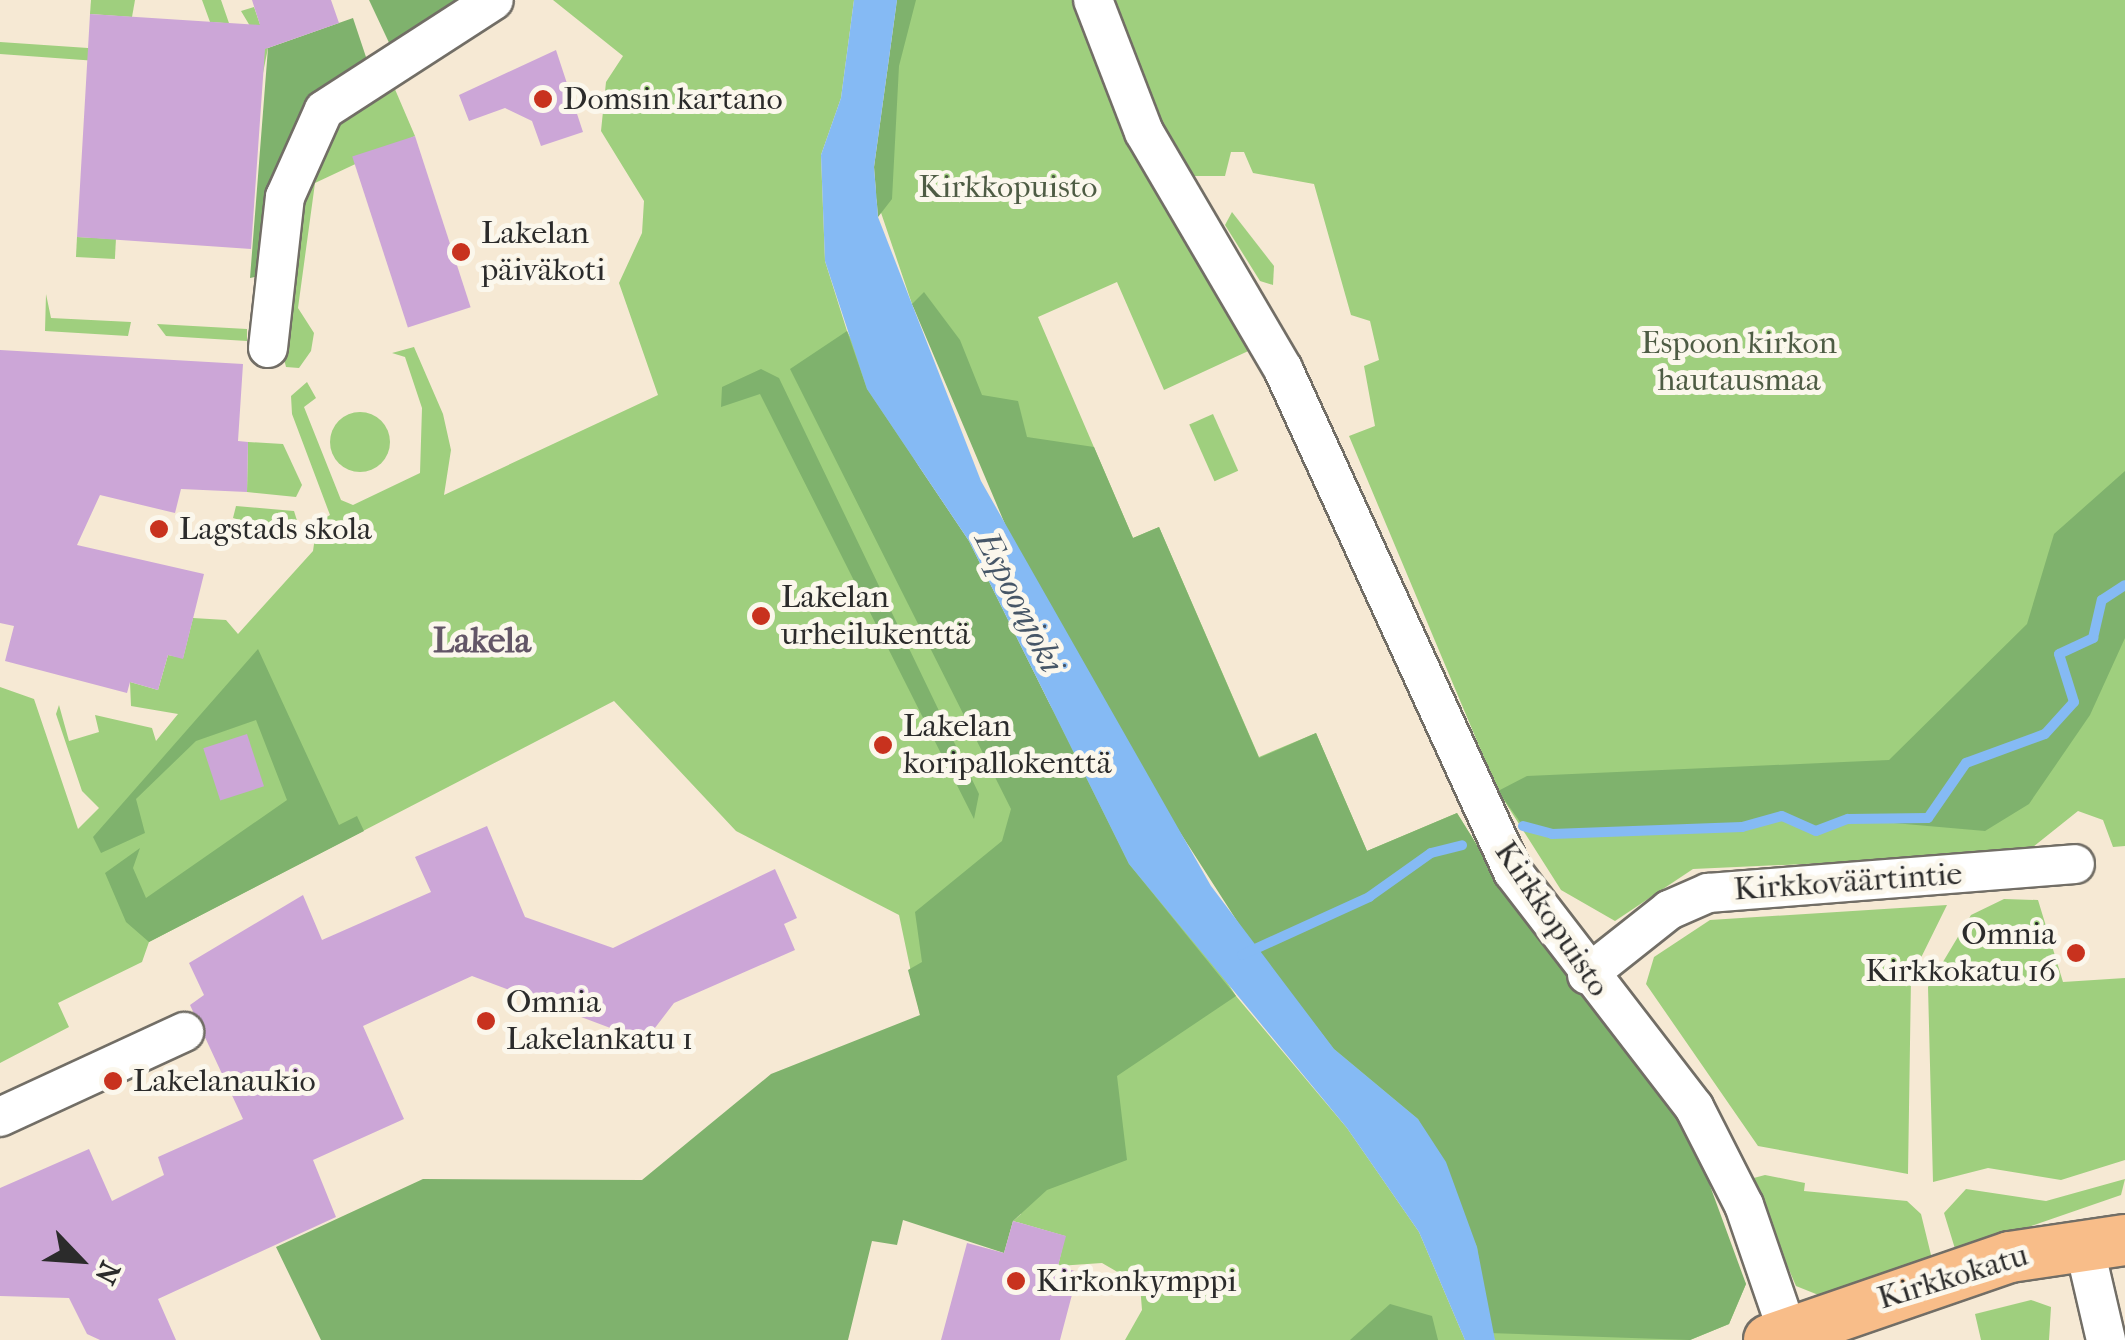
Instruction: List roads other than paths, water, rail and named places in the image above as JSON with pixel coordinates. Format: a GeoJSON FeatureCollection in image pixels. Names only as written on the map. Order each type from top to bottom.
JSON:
{"type":"FeatureCollection","features":[{"type":"Feature","properties":{"kind":"main road","name":"Kirkkokatu"},"geometry":{"type":"LineString","coordinates":[[1778,1336],[1933,1280],[2111,1233]]}},
{"type":"Feature","properties":{"kind":"street"},"geometry":{"type":"LineString","coordinates":[[268,348],[285,197],[324,110],[494,0]]}},
{"type":"Feature","properties":{"kind":"street","name":"Kirkkopuisto"},"geometry":{"type":"LineString","coordinates":[[1093,0],[1144,132],[1203,223],[1283,369],[1477,801],[1588,976],[1694,1107],[1744,1205],[1778,1336]]}},
{"type":"Feature","properties":{"kind":"street","name":"Kirkkoväärtintie"},"geometry":{"type":"LineString","coordinates":[[1588,976],[1668,910],[1708,893],[2075,864]]}},
{"type":"Feature","properties":{"kind":"street"},"geometry":{"type":"LineString","coordinates":[[0,1117],[184,1032]]}},
{"type":"Feature","properties":{"kind":"street"},"geometry":{"type":"LineString","coordinates":[[2106,1340],[2111,1233]]}},
{"type":"Feature","properties":{"kind":"water","name":"Espoonjoki"},"geometry":{"type":"Polygon","coordinates":[[[854,0],[897,0],[874,167],[878,217],[981,481],[1211,886],[1334,1049],[1418,1119],[1446,1162],[1477,1247],[1495,1340],[1465,1340],[1419,1232],[1347,1128],[1129,864],[969,541],[867,389],[825,261],[821,155],[841,98],[854,0]]]}},
{"type":"Feature","properties":{"kind":"waterway"},"geometry":{"type":"LineString","coordinates":[[1523,826],[1552,834],[1742,827],[1782,816],[1816,831],[1848,819],[1928,818],[1966,763],[2045,734],[2074,702],[2059,654],[2093,638],[2102,600],[2125,585]]}},
{"type":"Feature","properties":{"kind":"waterway"},"geometry":{"type":"LineString","coordinates":[[1242,955],[1369,897],[1431,853],[1462,845]]}},
{"type":"Feature","properties":{"kind":"place","name":"Domsin kartano"},"geometry":{"type":"Point","coordinates":[543,99]}},
{"type":"Feature","properties":{"kind":"place","name":"Lakelan päiväkoti"},"geometry":{"type":"Point","coordinates":[461,252]}},
{"type":"Feature","properties":{"kind":"place","name":"Lagstads skola"},"geometry":{"type":"Point","coordinates":[159,529]}},
{"type":"Feature","properties":{"kind":"place","name":"Lakelan urheilukenttä"},"geometry":{"type":"Point","coordinates":[761,616]}},
{"type":"Feature","properties":{"kind":"place","name":"Lakelan koripallokenttä"},"geometry":{"type":"Point","coordinates":[883,745]}},
{"type":"Feature","properties":{"kind":"place","name":"Omnia Kirkkokatu 16"},"geometry":{"type":"Point","coordinates":[2076,953]}},
{"type":"Feature","properties":{"kind":"place","name":"Omnia Lakelankatu 1"},"geometry":{"type":"Point","coordinates":[486,1021]}},
{"type":"Feature","properties":{"kind":"place","name":"Lakelanaukio"},"geometry":{"type":"Point","coordinates":[113,1081]}},
{"type":"Feature","properties":{"kind":"place","name":"Kirkonkymppi"},"geometry":{"type":"Point","coordinates":[1016,1281]}},
{"type":"Feature","properties":{"kind":"district","name":"Lakela"},"geometry":{"type":"Point","coordinates":[482,641]}},
{"type":"Feature","properties":{"kind":"park label","name":"Espoon kirkon hautausmaa"},"geometry":{"type":"Point","coordinates":[1739,362]}}]}
